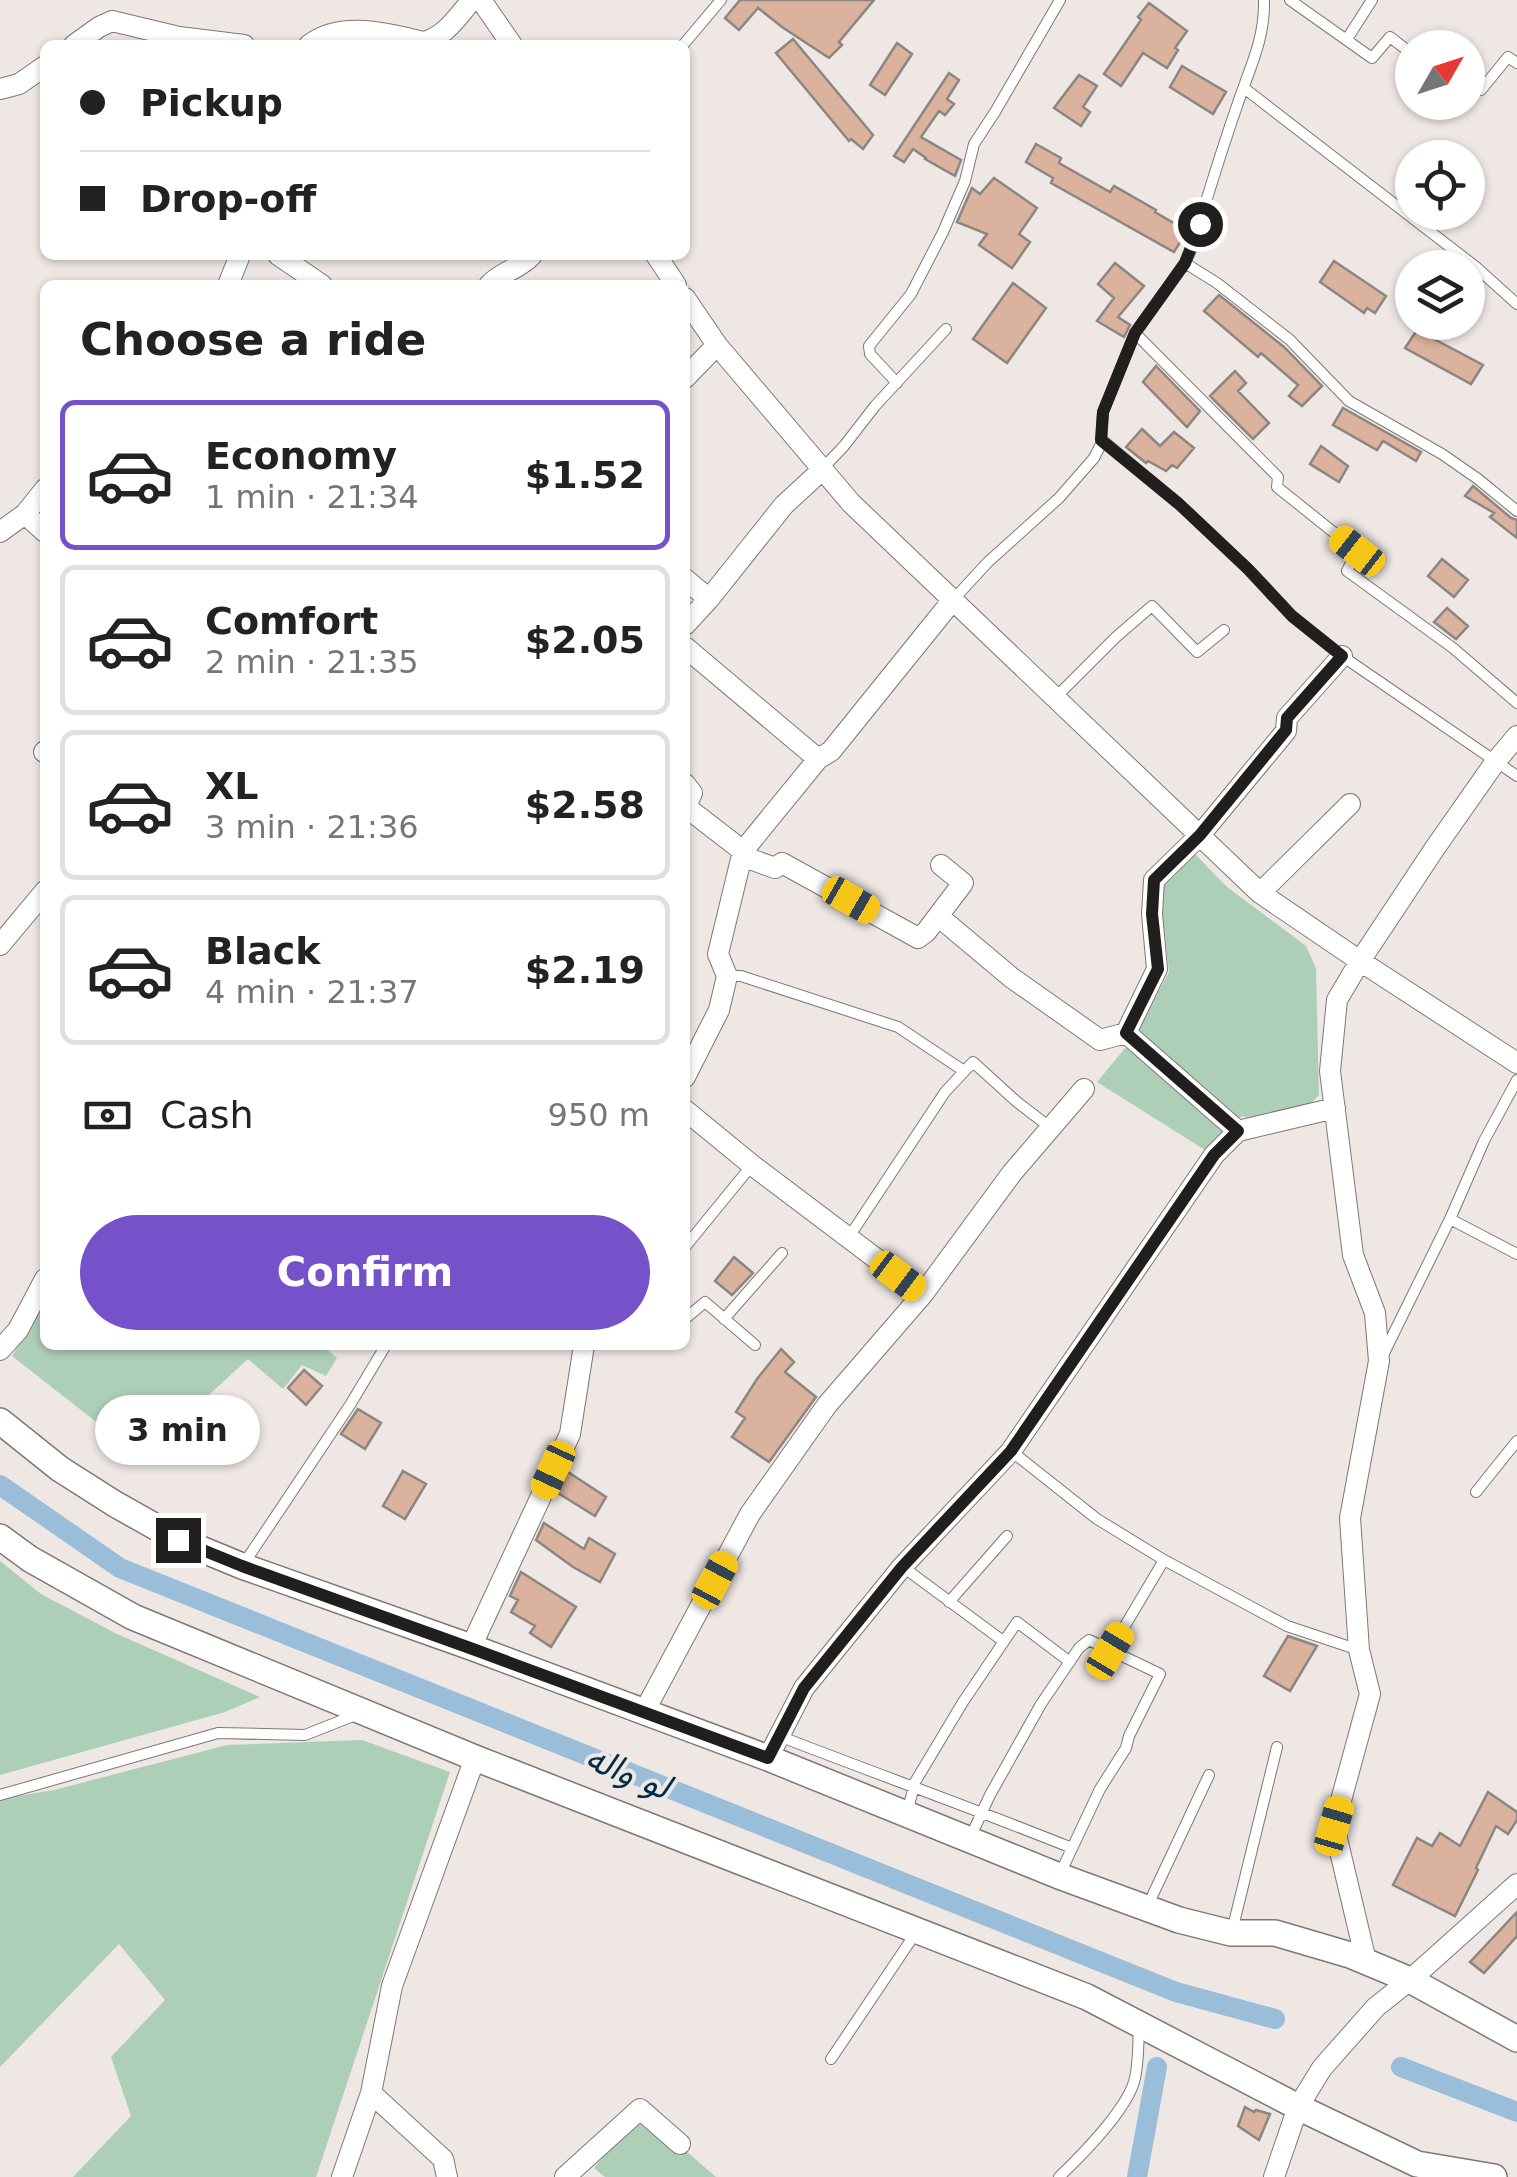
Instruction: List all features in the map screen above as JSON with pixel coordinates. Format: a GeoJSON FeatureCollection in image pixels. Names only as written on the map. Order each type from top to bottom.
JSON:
{"type":"FeatureCollection","features":[{"type":"Feature","properties":{"kind":"street"},"geometry":{"type":"LineString","coordinates":[[431,40],[443,34],[472,0]]}},
{"type":"Feature","properties":{"kind":"street"},"geometry":{"type":"LineString","coordinates":[[481,0],[509,40]]}},
{"type":"Feature","properties":{"kind":"street"},"geometry":{"type":"LineString","coordinates":[[81,40],[112,21],[198,40]]}},
{"type":"Feature","properties":{"kind":"street"},"geometry":{"type":"LineString","coordinates":[[315,40],[363,30],[414,40]]}},
{"type":"Feature","properties":{"kind":"street"},"geometry":{"type":"LineString","coordinates":[[0,89],[20,84],[40,70]]}},
{"type":"Feature","properties":{"kind":"street"},"geometry":{"type":"LineString","coordinates":[[285,260],[315,280]]}},
{"type":"Feature","properties":{"kind":"street"},"geometry":{"type":"LineString","coordinates":[[493,280],[526,260]]}},
{"type":"Feature","properties":{"kind":"street"},"geometry":{"type":"LineString","coordinates":[[690,305],[717,345],[851,503],[1260,893],[1517,1063]]}},
{"type":"Feature","properties":{"kind":"street"},"geometry":{"type":"LineString","coordinates":[[690,373],[717,345]]}},
{"type":"Feature","properties":{"kind":"street"},"geometry":{"type":"LineString","coordinates":[[690,619],[784,505],[822,470]]}},
{"type":"Feature","properties":{"kind":"street"},"geometry":{"type":"LineString","coordinates":[[0,532],[24,514],[40,495]]}},
{"type":"Feature","properties":{"kind":"street"},"geometry":{"type":"LineString","coordinates":[[24,514],[40,528]]}},
{"type":"Feature","properties":{"kind":"street"},"geometry":{"type":"LineString","coordinates":[[690,584],[708,599]]}},
{"type":"Feature","properties":{"kind":"street"},"geometry":{"type":"LineString","coordinates":[[690,1067],[719,1010],[727,976],[718,954],[743,853],[952,601]]}},
{"type":"Feature","properties":{"kind":"street"},"geometry":{"type":"LineString","coordinates":[[690,651],[818,759]]}},
{"type":"Feature","properties":{"kind":"street"},"geometry":{"type":"LineString","coordinates":[[938,916],[1012,978],[1100,1040],[1126,1033],[1158,969],[1152,914],[1154,880],[1200,835],[1286,730],[1287,718],[1342,656]]}},
{"type":"Feature","properties":{"kind":"street"},"geometry":{"type":"LineString","coordinates":[[1366,1961],[1334,1826],[1370,1694],[1360,1650],[1350,1518],[1379,1361],[1375,1313],[1353,1255],[1330,1071],[1336,1000],[1496,761],[1517,736]]}},
{"type":"Feature","properties":{"kind":"street"},"geometry":{"type":"LineString","coordinates":[[1260,893],[1350,804]]}},
{"type":"Feature","properties":{"kind":"street"},"geometry":{"type":"LineString","coordinates":[[690,811],[743,853],[776,868],[782,863],[918,938],[963,883],[940,865]]}},
{"type":"Feature","properties":{"kind":"street"},"geometry":{"type":"LineString","coordinates":[[0,945],[40,897]]}},
{"type":"Feature","properties":{"kind":"street"},"geometry":{"type":"LineString","coordinates":[[1126,1033],[1238,1131]]}},
{"type":"Feature","properties":{"kind":"street"},"geometry":{"type":"LineString","coordinates":[[644,1712],[750,1514],[827,1405],[923,1294],[1012,1173],[1084,1089]]}},
{"type":"Feature","properties":{"kind":"street"},"geometry":{"type":"LineString","coordinates":[[774,1747],[804,1688],[902,1567],[1011,1451],[1214,1155],[1238,1131],[1335,1108]]}},
{"type":"Feature","properties":{"kind":"street"},"geometry":{"type":"LineString","coordinates":[[690,1114],[923,1294]]}},
{"type":"Feature","properties":{"kind":"street"},"geometry":{"type":"LineString","coordinates":[[0,1350],[18,1330],[40,1288]]}},
{"type":"Feature","properties":{"kind":"street"},"geometry":{"type":"LineString","coordinates":[[470,1648],[570,1434],[583,1350]]}},
{"type":"Feature","properties":{"kind":"street"},"geometry":{"type":"LineString","coordinates":[[0,1421],[60,1469],[178,1540],[644,1712],[774,1747],[906,1814],[1179,1920],[1231,1933],[1275,1932],[1366,1961],[1410,1980],[1517,2040]]}},
{"type":"Feature","properties":{"kind":"street"},"geometry":{"type":"LineString","coordinates":[[0,1537],[30,1559],[133,1617],[474,1758],[1087,1997],[1421,2170],[1494,2177]]}},
{"type":"Feature","properties":{"kind":"street"},"geometry":{"type":"LineString","coordinates":[[342,2177],[371,2093],[392,1986],[474,1758]]}},
{"type":"Feature","properties":{"kind":"street"},"geometry":{"type":"LineString","coordinates":[[1274,2177],[1298,2106],[1322,2068],[1376,2007],[1517,1884]]}},
{"type":"Feature","properties":{"kind":"street"},"geometry":{"type":"LineString","coordinates":[[371,2093],[443,2159],[447,2177]]}},
{"type":"Feature","properties":{"kind":"street"},"geometry":{"type":"LineString","coordinates":[[566,2177],[640,2110],[680,2144]]}},
{"type":"Feature","properties":{"kind":"lane"},"geometry":{"type":"LineString","coordinates":[[688,40],[720,0]]}},
{"type":"Feature","properties":{"kind":"lane"},"geometry":{"type":"LineString","coordinates":[[897,383],[870,354],[869,346],[911,294],[965,181],[974,144],[1060,0]]}},
{"type":"Feature","properties":{"kind":"lane"},"geometry":{"type":"LineString","coordinates":[[952,601],[988,562],[1060,498],[1094,458],[1101,440],[1103,412],[1135,333],[1192,250],[1254,61],[1264,23],[1264,0]]}},
{"type":"Feature","properties":{"kind":"lane"},"geometry":{"type":"LineString","coordinates":[[1290,0],[1372,58],[1390,37],[1395,41]]}},
{"type":"Feature","properties":{"kind":"lane"},"geometry":{"type":"LineString","coordinates":[[1347,39],[1372,0]]}},
{"type":"Feature","properties":{"kind":"lane"},"geometry":{"type":"LineString","coordinates":[[1485,85],[1508,57],[1517,63]]}},
{"type":"Feature","properties":{"kind":"lane"},"geometry":{"type":"LineString","coordinates":[[1244,88],[1476,267],[1517,304]]}},
{"type":"Feature","properties":{"kind":"lane"},"geometry":{"type":"LineString","coordinates":[[1185,263],[1290,340],[1349,401],[1442,454],[1517,510]]}},
{"type":"Feature","properties":{"kind":"lane"},"geometry":{"type":"LineString","coordinates":[[822,470],[874,406],[946,329]]}},
{"type":"Feature","properties":{"kind":"lane"},"geometry":{"type":"LineString","coordinates":[[1135,333],[1278,477],[1277,487],[1357,551],[1347,571],[1453,648],[1517,703]]}},
{"type":"Feature","properties":{"kind":"lane"},"geometry":{"type":"LineString","coordinates":[[1101,440],[1179,504],[1292,616],[1342,656],[1517,776]]}},
{"type":"Feature","properties":{"kind":"lane"},"geometry":{"type":"LineString","coordinates":[[1055,698],[1152,606],[1197,652],[1224,630]]}},
{"type":"Feature","properties":{"kind":"lane"},"geometry":{"type":"LineString","coordinates":[[727,976],[741,976],[898,1028],[964,1071]]}},
{"type":"Feature","properties":{"kind":"lane"},"geometry":{"type":"LineString","coordinates":[[848,1238],[945,1092],[973,1062],[1051,1128]]}},
{"type":"Feature","properties":{"kind":"lane"},"geometry":{"type":"LineString","coordinates":[[1379,1361],[1517,1080]]}},
{"type":"Feature","properties":{"kind":"lane"},"geometry":{"type":"LineString","coordinates":[[690,1242],[752,1165]]}},
{"type":"Feature","properties":{"kind":"lane"},"geometry":{"type":"LineString","coordinates":[[1450,1218],[1517,1254]]}},
{"type":"Feature","properties":{"kind":"lane"},"geometry":{"type":"LineString","coordinates":[[724,1319],[782,1253]]}},
{"type":"Feature","properties":{"kind":"lane"},"geometry":{"type":"LineString","coordinates":[[690,1315],[705,1302],[755,1345]]}},
{"type":"Feature","properties":{"kind":"lane"},"geometry":{"type":"LineString","coordinates":[[242,1566],[383,1350]]}},
{"type":"Feature","properties":{"kind":"lane"},"geometry":{"type":"LineString","coordinates":[[1476,1492],[1517,1440]]}},
{"type":"Feature","properties":{"kind":"lane"},"geometry":{"type":"LineString","coordinates":[[1011,1451],[1097,1518],[1164,1560],[1287,1626],[1360,1650]]}},
{"type":"Feature","properties":{"kind":"lane"},"geometry":{"type":"LineString","coordinates":[[949,1602],[1007,1536]]}},
{"type":"Feature","properties":{"kind":"lane"},"geometry":{"type":"LineString","coordinates":[[1110,1651],[1164,1560]]}},
{"type":"Feature","properties":{"kind":"lane"},"geometry":{"type":"LineString","coordinates":[[902,1567],[1003,1641]]}},
{"type":"Feature","properties":{"kind":"lane"},"geometry":{"type":"LineString","coordinates":[[906,1814],[914,1789],[963,1702],[1016,1622],[1070,1662]]}},
{"type":"Feature","properties":{"kind":"lane"},"geometry":{"type":"LineString","coordinates":[[970,1839],[990,1794],[1033,1719],[1079,1648],[1089,1640],[1160,1674],[1059,1876]]}},
{"type":"Feature","properties":{"kind":"lane"},"geometry":{"type":"LineString","coordinates":[[0,1796],[218,1733],[305,1735],[364,1712]]}},
{"type":"Feature","properties":{"kind":"lane"},"geometry":{"type":"LineString","coordinates":[[774,1747],[983,1812],[1072,1848]]}},
{"type":"Feature","properties":{"kind":"lane"},"geometry":{"type":"LineString","coordinates":[[1231,1933],[1277,1748]]}},
{"type":"Feature","properties":{"kind":"lane"},"geometry":{"type":"LineString","coordinates":[[1147,1908],[1210,1775]]}},
{"type":"Feature","properties":{"kind":"lane"},"geometry":{"type":"LineString","coordinates":[[831,2059],[918,1930]]}},
{"type":"Feature","properties":{"kind":"lane"},"geometry":{"type":"LineString","coordinates":[[1059,2177],[1122,2106],[1134,2081],[1140,2024]]}},
{"type":"Feature","properties":{"kind":"green space"},"geometry":{"type":"Polygon","coordinates":[[[1192,851],[1227,887],[1306,946],[1316,968],[1319,1095],[1283,1131],[1242,1116],[1205,1150],[1097,1082],[1136,1035],[1169,972],[1159,881],[1192,851]]]}},
{"type":"Feature","properties":{"kind":"green space"},"geometry":{"type":"Polygon","coordinates":[[[40,1309],[40,1350],[328,1350],[337,1358],[326,1376],[302,1365],[283,1389],[248,1359],[141,1457],[12,1356],[40,1309]]]}},
{"type":"Feature","properties":{"kind":"green space"},"geometry":{"type":"Polygon","coordinates":[[[0,1561],[41,1594],[117,1634],[260,1697],[225,1712],[0,1775],[0,1561]]]}},
{"type":"Feature","properties":{"kind":"green space"},"geometry":{"type":"Polygon","coordinates":[[[362,1740],[450,1772],[316,2177],[73,2177],[131,2116],[111,2057],[165,2000],[119,1944],[0,2067],[0,1799],[54,1790],[227,1745],[362,1740]]]}},
{"type":"Feature","properties":{"kind":"green space"},"geometry":{"type":"Polygon","coordinates":[[[640,2124],[680,2156],[686,2151],[716,2177],[605,2177],[594,2168],[640,2124]]]}},
{"type":"Feature","properties":{"kind":"building"},"geometry":{"type":"Polygon","coordinates":[[[740,0],[874,0],[829,58],[758,8],[739,30],[725,18],[740,0]]]}},
{"type":"Feature","properties":{"kind":"building"},"geometry":{"type":"Polygon","coordinates":[[[1149,3],[1187,31],[1167,68],[1143,53],[1121,86],[1104,74],[1149,3]]]}},
{"type":"Feature","properties":{"kind":"building"},"geometry":{"type":"Polygon","coordinates":[[[793,39],[873,135],[863,149],[849,141],[776,53],[793,39]]]}},
{"type":"Feature","properties":{"kind":"building"},"geometry":{"type":"Polygon","coordinates":[[[897,43],[912,54],[885,95],[870,85],[897,43]]]}},
{"type":"Feature","properties":{"kind":"building"},"geometry":{"type":"Polygon","coordinates":[[[1182,66],[1226,92],[1213,114],[1170,87],[1182,66]]]}},
{"type":"Feature","properties":{"kind":"building"},"geometry":{"type":"Polygon","coordinates":[[[949,73],[959,80],[947,99],[954,104],[945,115],[939,111],[921,137],[961,160],[955,176],[913,149],[904,162],[894,156],[949,73]]]}},
{"type":"Feature","properties":{"kind":"building"},"geometry":{"type":"Polygon","coordinates":[[[1079,75],[1097,86],[1083,107],[1090,112],[1081,126],[1054,108],[1079,75]]]}},
{"type":"Feature","properties":{"kind":"building"},"geometry":{"type":"Polygon","coordinates":[[[1036,144],[1061,158],[1059,163],[1110,192],[1114,186],[1187,231],[1174,252],[1051,183],[1053,178],[1026,162],[1036,144]]]}},
{"type":"Feature","properties":{"kind":"building"},"geometry":{"type":"Polygon","coordinates":[[[994,178],[1037,208],[1019,234],[1030,242],[1012,268],[979,245],[987,234],[957,222],[972,188],[980,194],[994,178]]]}},
{"type":"Feature","properties":{"kind":"building"},"geometry":{"type":"Polygon","coordinates":[[[1334,261],[1386,296],[1375,313],[1367,308],[1364,313],[1320,282],[1334,261]]]}},
{"type":"Feature","properties":{"kind":"building"},"geometry":{"type":"Polygon","coordinates":[[[1115,263],[1144,286],[1118,317],[1130,325],[1124,337],[1097,321],[1114,298],[1098,284],[1115,263]]]}},
{"type":"Feature","properties":{"kind":"building"},"geometry":{"type":"Polygon","coordinates":[[[1013,283],[1046,308],[1007,363],[973,339],[1013,283]]]}},
{"type":"Feature","properties":{"kind":"building"},"geometry":{"type":"Polygon","coordinates":[[[1219,295],[1284,347],[1322,386],[1302,406],[1289,396],[1298,385],[1204,311],[1219,295]]]}},
{"type":"Feature","properties":{"kind":"building"},"geometry":{"type":"Polygon","coordinates":[[[1410,340],[1436,340],[1483,365],[1471,384],[1405,348],[1410,340]]]}},
{"type":"Feature","properties":{"kind":"building"},"geometry":{"type":"Polygon","coordinates":[[[1156,366],[1200,411],[1187,427],[1143,382],[1156,366]]]}},
{"type":"Feature","properties":{"kind":"building"},"geometry":{"type":"Polygon","coordinates":[[[1235,371],[1246,383],[1238,391],[1269,423],[1253,439],[1210,396],[1235,371]]]}},
{"type":"Feature","properties":{"kind":"building"},"geometry":{"type":"Polygon","coordinates":[[[1343,408],[1421,452],[1416,461],[1383,441],[1377,450],[1333,425],[1343,408]]]}},
{"type":"Feature","properties":{"kind":"building"},"geometry":{"type":"Polygon","coordinates":[[[1142,429],[1160,446],[1174,432],[1194,448],[1177,468],[1172,465],[1166,471],[1146,463],[1126,447],[1142,429]]]}},
{"type":"Feature","properties":{"kind":"building"},"geometry":{"type":"Polygon","coordinates":[[[1321,446],[1348,466],[1339,482],[1310,464],[1321,446]]]}},
{"type":"Feature","properties":{"kind":"building"},"geometry":{"type":"Polygon","coordinates":[[[1473,486],[1517,520],[1517,538],[1490,517],[1494,513],[1465,496],[1473,486]]]}},
{"type":"Feature","properties":{"kind":"building"},"geometry":{"type":"Polygon","coordinates":[[[1442,559],[1468,580],[1454,597],[1428,576],[1442,559]]]}},
{"type":"Feature","properties":{"kind":"building"},"geometry":{"type":"Polygon","coordinates":[[[1447,608],[1468,626],[1456,639],[1434,622],[1447,608]]]}},
{"type":"Feature","properties":{"kind":"building"},"geometry":{"type":"Polygon","coordinates":[[[734,1257],[753,1273],[732,1295],[715,1281],[734,1257]]]}},
{"type":"Feature","properties":{"kind":"building"},"geometry":{"type":"Polygon","coordinates":[[[781,1349],[794,1362],[785,1372],[816,1397],[769,1462],[732,1437],[745,1418],[736,1412],[781,1349]]]}},
{"type":"Feature","properties":{"kind":"building"},"geometry":{"type":"Polygon","coordinates":[[[304,1370],[322,1386],[306,1405],[288,1388],[304,1370]]]}},
{"type":"Feature","properties":{"kind":"building"},"geometry":{"type":"Polygon","coordinates":[[[358,1409],[381,1423],[365,1449],[341,1434],[358,1409]]]}},
{"type":"Feature","properties":{"kind":"building"},"geometry":{"type":"Polygon","coordinates":[[[403,1471],[426,1484],[405,1519],[383,1506],[403,1471]]]}},
{"type":"Feature","properties":{"kind":"building"},"geometry":{"type":"Polygon","coordinates":[[[568,1472],[606,1497],[595,1516],[558,1493],[568,1472]]]}},
{"type":"Feature","properties":{"kind":"building"},"geometry":{"type":"Polygon","coordinates":[[[544,1523],[584,1549],[589,1538],[615,1554],[600,1582],[536,1540],[544,1523]]]}},
{"type":"Feature","properties":{"kind":"building"},"geometry":{"type":"Polygon","coordinates":[[[521,1572],[576,1607],[551,1647],[530,1633],[535,1626],[511,1612],[518,1600],[510,1596],[521,1572]]]}},
{"type":"Feature","properties":{"kind":"building"},"geometry":{"type":"Polygon","coordinates":[[[1288,1636],[1317,1646],[1290,1691],[1264,1676],[1288,1636]]]}},
{"type":"Feature","properties":{"kind":"building"},"geometry":{"type":"Polygon","coordinates":[[[1488,1792],[1517,1812],[1517,1820],[1508,1834],[1496,1826],[1455,1916],[1393,1885],[1417,1838],[1432,1846],[1440,1833],[1460,1846],[1488,1792]]]}},
{"type":"Feature","properties":{"kind":"building"},"geometry":{"type":"Polygon","coordinates":[[[1517,1912],[1517,1936],[1484,1973],[1470,1962],[1517,1912]]]}},
{"type":"Feature","properties":{"kind":"building"},"geometry":{"type":"Polygon","coordinates":[[[1245,2107],[1270,2114],[1259,2140],[1238,2126],[1245,2107]]]}},
{"type":"Feature","properties":{"kind":"waterway","name":"لو واله"},"geometry":{"type":"LineString","coordinates":[[0,1485],[120,1568],[1176,1992],[1275,2019]]}},
{"type":"Feature","properties":{"kind":"waterway"},"geometry":{"type":"LineString","coordinates":[[1137,2177],[1157,2067]]}},
{"type":"Feature","properties":{"kind":"waterway","name":"لو واله"},"geometry":{"type":"LineString","coordinates":[[1401,2067],[1517,2112]]}},
{"type":"Feature","properties":{"kind":"route"},"geometry":{"type":"LineString","coordinates":[[178,1540],[768,1758],[804,1688],[902,1567],[1011,1451],[1214,1155],[1238,1131],[1126,1033],[1158,969],[1152,914],[1154,880],[1200,835],[1286,730],[1287,718],[1342,656],[1292,616],[1179,504],[1101,440],[1103,412],[1135,333],[1185,263],[1200,224]]}}]}
